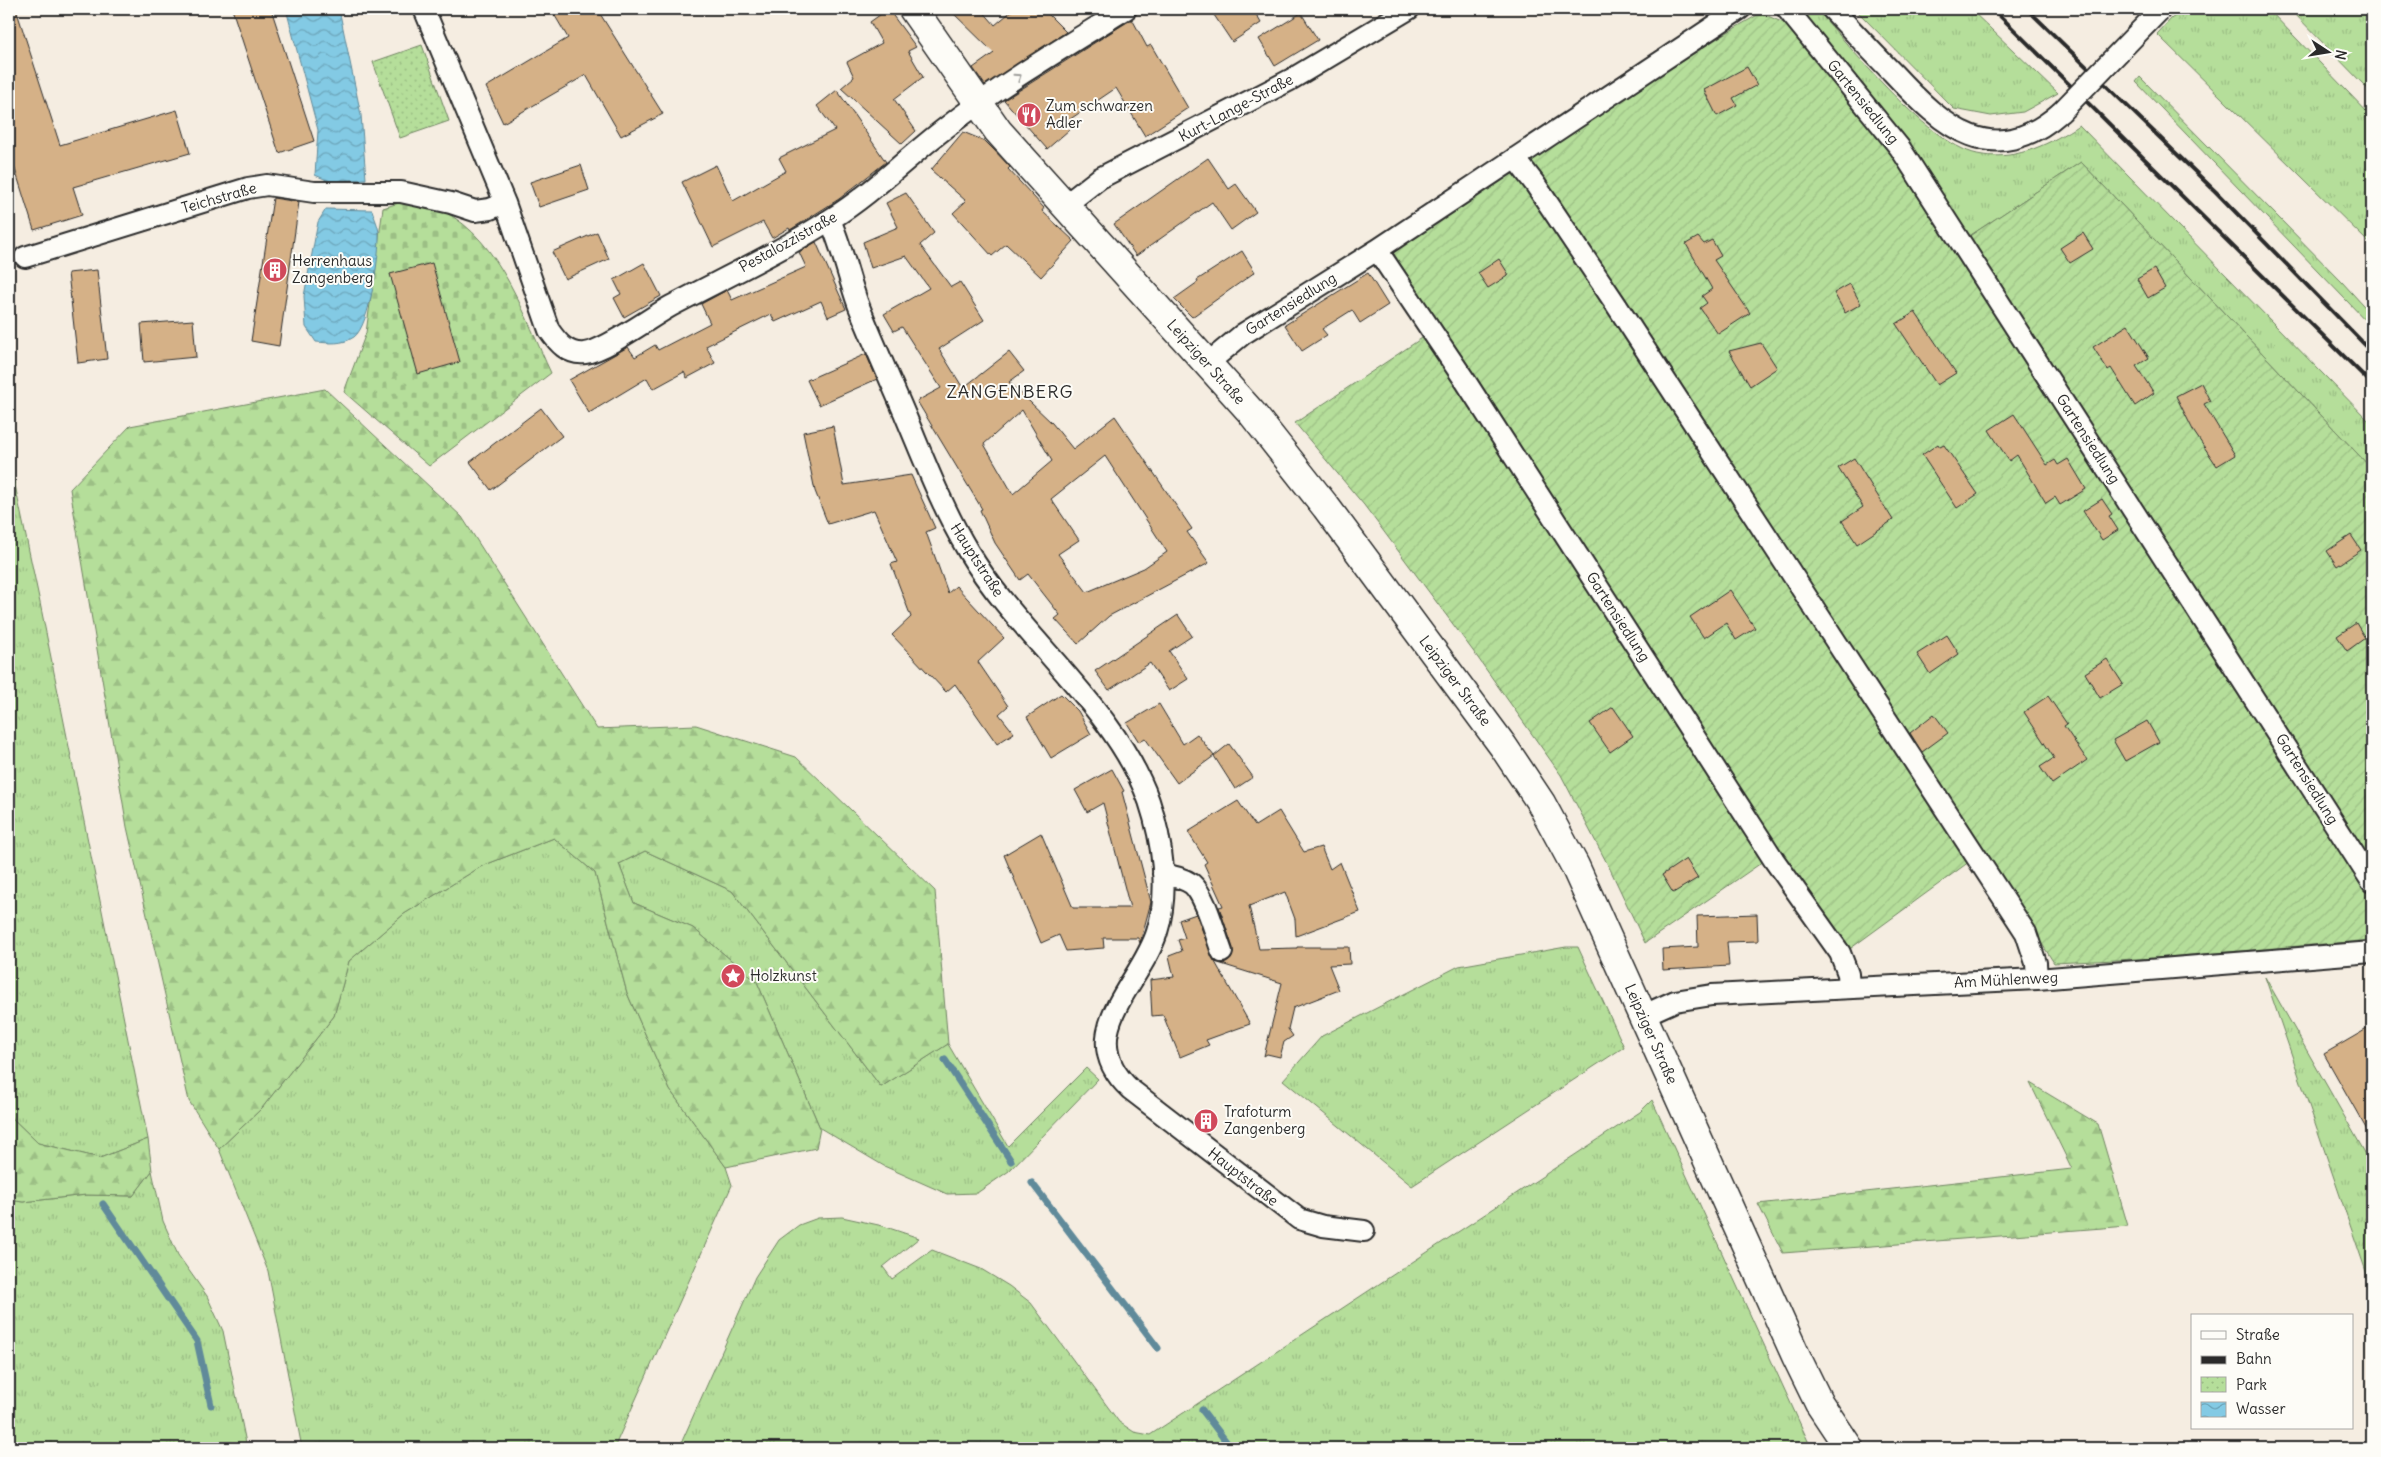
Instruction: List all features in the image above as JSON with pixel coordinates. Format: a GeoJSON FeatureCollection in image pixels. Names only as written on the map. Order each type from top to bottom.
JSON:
{"type":"FeatureCollection","features":[{"type":"Feature","properties":{"kind":"street"},"geometry":{"type":"LineString","coordinates":[[424,9],[505,203]]}},
{"type":"Feature","properties":{"kind":"street","name":"Leipziger Straße"},"geometry":{"type":"LineString","coordinates":[[913,9],[978,105],[1064,206],[1251,412],[1326,507],[1524,776],[1567,850],[1796,1356],[1820,1402],[1849,1448]]}},
{"type":"Feature","properties":{"kind":"street"},"geometry":{"type":"LineString","coordinates":[[978,105],[1126,9]]}},
{"type":"Feature","properties":{"kind":"street","name":"Kurt-Lange-Straße"},"geometry":{"type":"LineString","coordinates":[[1064,206],[1100,178],[1290,80],[1409,9]]}},
{"type":"Feature","properties":{"kind":"street","name":"Gartensiedlung"},"geometry":{"type":"LineString","coordinates":[[1208,363],[1243,334],[1377,250],[1740,9]]}},
{"type":"Feature","properties":{"kind":"street","name":"Gartensiedlung"},"geometry":{"type":"LineString","coordinates":[[1787,9],[1900,148],[2372,882]]}},
{"type":"Feature","properties":{"kind":"street"},"geometry":{"type":"LineString","coordinates":[[1832,9],[1913,95],[1944,122],[1970,136],[1995,140],[2026,136],[2040,129],[2061,112],[2161,9]]}},
{"type":"Feature","properties":{"kind":"street","name":"Pestalozzistraße"},"geometry":{"type":"LineString","coordinates":[[505,203],[549,330],[563,347],[572,352],[582,353],[603,347],[656,315],[830,220],[889,178],[942,130],[978,105]]}},
{"type":"Feature","properties":{"kind":"street"},"geometry":{"type":"LineString","coordinates":[[1515,158],[1535,184],[1615,302],[2026,933],[2036,963],[2037,979]]}},
{"type":"Feature","properties":{"kind":"street","name":"Teichstraße"},"geometry":{"type":"LineString","coordinates":[[25,257],[248,188],[275,186],[314,192],[402,192],[424,196],[475,211],[490,209],[505,203]]}},
{"type":"Feature","properties":{"kind":"street","name":"Hauptstraße"},"geometry":{"type":"LineString","coordinates":[[830,220],[859,305],[924,459],[956,529],[980,570],[997,594],[1094,710],[1131,763],[1149,801],[1158,838],[1163,874],[1162,900],[1157,932],[1142,964],[1121,995],[1110,1021],[1108,1042],[1115,1073],[1130,1089],[1265,1195],[1299,1219],[1323,1226],[1364,1231]]}},
{"type":"Feature","properties":{"kind":"street","name":"Gartensiedlung"},"geometry":{"type":"LineString","coordinates":[[1377,250],[1466,382],[1774,860],[1840,953],[1848,974],[1849,988]]}},
{"type":"Feature","properties":{"kind":"street"},"geometry":{"type":"LineString","coordinates":[[1163,874],[1181,878],[1193,885],[1201,896],[1222,952]]}},
{"type":"Feature","properties":{"kind":"street","name":"Am Mühlenweg"},"geometry":{"type":"LineString","coordinates":[[1642,1016],[1669,1003],[1687,998],[2037,979],[2372,952]]}},
{"type":"Feature","properties":{"kind":"green space"},"geometry":{"type":"Polygon","coordinates":[[[1792,9],[1816,9],[1894,95],[1917,117],[1962,149],[1983,155],[2009,155],[2046,144],[2079,125],[2372,424],[2372,469],[2081,162],[1968,237],[1792,9]]]}},
{"type":"Feature","properties":{"kind":"green space"},"geometry":{"type":"Polygon","coordinates":[[[1855,9],[1970,9],[2058,93],[2023,112],[1991,116],[1954,109],[1855,9]]]}},
{"type":"Feature","properties":{"kind":"green space"},"geometry":{"type":"Polygon","coordinates":[[[2188,9],[2268,9],[2372,117],[2372,246],[2157,34],[2172,18],[2188,9]]]}},
{"type":"Feature","properties":{"kind":"green space"},"geometry":{"type":"Polygon","coordinates":[[[2290,9],[2372,9],[2372,94],[2366,87],[2290,9]]]}},
{"type":"Feature","properties":{"kind":"green space"},"geometry":{"type":"Polygon","coordinates":[[[1761,13],[1784,23],[1895,156],[1968,237],[2081,162],[2372,469],[2372,940],[2155,958],[2054,963],[1984,851],[1847,951],[1780,850],[1645,943],[1611,871],[1561,775],[1473,651],[1364,505],[1295,423],[1440,326],[1391,249],[1721,36],[1761,13]]]}},
{"type":"Feature","properties":{"kind":"green space"},"geometry":{"type":"Polygon","coordinates":[[[422,45],[449,121],[400,138],[373,62],[422,45]]]}},
{"type":"Feature","properties":{"kind":"green space"},"geometry":{"type":"Polygon","coordinates":[[[2140,77],[2342,282],[2372,315],[2372,327],[2136,82],[2140,77]]]}},
{"type":"Feature","properties":{"kind":"green space"},"geometry":{"type":"Polygon","coordinates":[[[402,202],[439,209],[463,224],[481,241],[496,260],[509,282],[551,373],[429,466],[344,392],[366,333],[383,208],[402,202]]]}},
{"type":"Feature","properties":{"kind":"green space"},"geometry":{"type":"Polygon","coordinates":[[[325,389],[462,517],[597,729],[696,725],[796,757],[935,891],[948,1044],[881,1087],[732,891],[645,851],[619,864],[634,903],[693,928],[757,982],[820,1128],[816,1148],[726,1167],[670,1090],[627,993],[595,873],[554,838],[482,866],[404,914],[349,961],[334,1016],[262,1108],[219,1149],[189,1101],[127,827],[70,489],[130,426],[325,389]]]}},
{"type":"Feature","properties":{"kind":"green space"},"geometry":{"type":"Polygon","coordinates":[[[9,457],[148,1139],[100,1158],[38,1143],[9,1115],[12,1073],[9,1068],[9,457]]]}},
{"type":"Feature","properties":{"kind":"green space"},"geometry":{"type":"Polygon","coordinates":[[[554,838],[595,873],[627,993],[670,1090],[726,1167],[732,1185],[614,1448],[302,1448],[268,1271],[219,1149],[262,1108],[334,1016],[349,961],[404,914],[482,866],[554,838]]]}},
{"type":"Feature","properties":{"kind":"green space"},"geometry":{"type":"Polygon","coordinates":[[[645,851],[732,891],[881,1087],[948,1044],[1008,1146],[1086,1068],[1098,1079],[1009,1171],[977,1193],[947,1194],[884,1166],[820,1128],[757,982],[693,928],[634,903],[619,864],[645,851]]]}},
{"type":"Feature","properties":{"kind":"green space"},"geometry":{"type":"Polygon","coordinates":[[[1566,947],[1578,947],[1624,1047],[1412,1186],[1283,1080],[1322,1036],[1459,966],[1566,947]]]}},
{"type":"Feature","properties":{"kind":"green space"},"geometry":{"type":"Polygon","coordinates":[[[2265,977],[2372,1165],[2372,1289],[2265,977]]]}},
{"type":"Feature","properties":{"kind":"green space"},"geometry":{"type":"Polygon","coordinates":[[[2030,1083],[2098,1124],[2128,1226],[1783,1253],[1758,1204],[2072,1169],[2030,1083]]]}},
{"type":"Feature","properties":{"kind":"green space"},"geometry":{"type":"Polygon","coordinates":[[[1652,1100],[1808,1441],[1814,1448],[679,1448],[755,1277],[779,1240],[799,1225],[818,1218],[842,1217],[883,1226],[919,1238],[883,1267],[892,1279],[932,1250],[981,1269],[1009,1286],[1031,1303],[1119,1422],[1134,1432],[1150,1435],[1640,1112],[1652,1100]]]}},
{"type":"Feature","properties":{"kind":"green space"},"geometry":{"type":"Polygon","coordinates":[[[9,1115],[38,1143],[100,1158],[148,1139],[152,1171],[133,1196],[86,1195],[23,1202],[9,1200],[9,1115]]]}},
{"type":"Feature","properties":{"kind":"green space"},"geometry":{"type":"Polygon","coordinates":[[[152,1171],[163,1221],[178,1255],[207,1296],[223,1331],[247,1448],[9,1448],[9,1200],[23,1202],[86,1195],[133,1196],[152,1171]]]}},
{"type":"Feature","properties":{"kind":"water"},"geometry":{"type":"Polygon","coordinates":[[[286,9],[339,9],[361,115],[366,179],[329,181],[315,175],[318,130],[286,9]]]}},
{"type":"Feature","properties":{"kind":"water"},"geometry":{"type":"Polygon","coordinates":[[[326,209],[372,210],[379,232],[376,271],[365,319],[354,337],[336,343],[316,342],[306,327],[304,296],[318,222],[326,209]]]}},
{"type":"Feature","properties":{"kind":"building"},"geometry":{"type":"Polygon","coordinates":[[[9,9],[16,9],[60,145],[177,110],[190,153],[73,187],[82,215],[34,230],[9,150],[9,9]]]}},
{"type":"Feature","properties":{"kind":"building"},"geometry":{"type":"Polygon","coordinates":[[[232,9],[271,9],[314,141],[279,153],[232,9]]]}},
{"type":"Feature","properties":{"kind":"building"},"geometry":{"type":"Polygon","coordinates":[[[551,9],[597,9],[663,114],[621,136],[586,75],[503,123],[486,87],[568,38],[551,9]]]}},
{"type":"Feature","properties":{"kind":"building"},"geometry":{"type":"Polygon","coordinates":[[[888,9],[916,47],[908,51],[923,77],[894,99],[916,131],[902,144],[841,88],[854,77],[847,62],[882,43],[870,22],[888,9]]]}},
{"type":"Feature","properties":{"kind":"building"},"geometry":{"type":"Polygon","coordinates":[[[949,9],[981,9],[995,25],[1014,9],[1043,9],[1066,32],[985,85],[973,68],[994,53],[949,9]]]}},
{"type":"Feature","properties":{"kind":"building"},"geometry":{"type":"Polygon","coordinates":[[[1210,9],[1253,9],[1261,23],[1232,42],[1210,9]]]}},
{"type":"Feature","properties":{"kind":"building"},"geometry":{"type":"Polygon","coordinates":[[[1301,13],[1318,40],[1275,66],[1259,39],[1301,13]]]}},
{"type":"Feature","properties":{"kind":"building"},"geometry":{"type":"Polygon","coordinates":[[[1132,19],[1147,47],[1151,45],[1188,108],[1145,136],[1116,88],[1063,124],[1069,130],[1047,149],[1004,100],[1132,19]]]}},
{"type":"Feature","properties":{"kind":"building"},"geometry":{"type":"Polygon","coordinates":[[[1747,67],[1757,85],[1733,98],[1737,105],[1717,116],[1704,90],[1747,67]]]}},
{"type":"Feature","properties":{"kind":"building"},"geometry":{"type":"Polygon","coordinates":[[[837,90],[886,162],[839,199],[790,230],[789,228],[772,238],[763,222],[713,247],[682,182],[716,165],[733,201],[786,171],[779,158],[835,130],[817,106],[837,90]]]}},
{"type":"Feature","properties":{"kind":"building"},"geometry":{"type":"Polygon","coordinates":[[[963,132],[985,141],[1010,167],[1008,169],[1044,208],[1042,211],[1074,241],[1041,277],[1006,244],[992,256],[953,213],[966,201],[931,170],[963,132]]]}},
{"type":"Feature","properties":{"kind":"building"},"geometry":{"type":"Polygon","coordinates":[[[1208,158],[1229,189],[1236,184],[1256,212],[1231,230],[1212,202],[1136,256],[1114,224],[1208,158]]]}},
{"type":"Feature","properties":{"kind":"building"},"geometry":{"type":"Polygon","coordinates":[[[581,165],[589,190],[539,207],[530,182],[581,165]]]}},
{"type":"Feature","properties":{"kind":"building"},"geometry":{"type":"Polygon","coordinates":[[[906,193],[934,233],[920,245],[951,287],[960,282],[984,320],[939,349],[963,388],[1009,352],[1024,371],[1009,382],[1052,423],[1073,449],[1115,416],[1192,529],[1187,532],[1209,563],[1109,616],[1078,644],[1055,619],[1060,615],[1028,574],[1020,580],[995,543],[980,510],[982,509],[917,401],[941,388],[902,327],[894,331],[884,314],[929,288],[906,256],[871,268],[863,242],[898,227],[886,203],[906,193]],[[1022,410],[984,444],[1013,494],[1052,461],[1022,410]],[[1105,456],[1051,499],[1079,540],[1058,554],[1087,592],[1144,568],[1167,552],[1105,456]]]}},
{"type":"Feature","properties":{"kind":"building","name":"Herrenhaus Zangenberg"},"geometry":{"type":"Polygon","coordinates":[[[273,198],[299,202],[279,346],[251,341],[273,198]]]}},
{"type":"Feature","properties":{"kind":"building"},"geometry":{"type":"Polygon","coordinates":[[[597,232],[609,259],[565,279],[552,252],[597,232]]]}},
{"type":"Feature","properties":{"kind":"building"},"geometry":{"type":"Polygon","coordinates":[[[2083,233],[2093,249],[2070,263],[2060,248],[2083,233]]]}},
{"type":"Feature","properties":{"kind":"building"},"geometry":{"type":"Polygon","coordinates":[[[1698,237],[1704,244],[1712,240],[1721,256],[1714,260],[1750,313],[1718,334],[1700,308],[1707,303],[1702,296],[1712,289],[1686,244],[1698,237]]]}},
{"type":"Feature","properties":{"kind":"building"},"geometry":{"type":"Polygon","coordinates":[[[816,242],[846,309],[828,317],[821,301],[775,322],[771,314],[706,346],[715,363],[687,378],[684,372],[653,389],[647,378],[589,413],[569,380],[628,347],[635,357],[655,345],[658,350],[710,323],[701,304],[727,290],[732,300],[806,267],[799,252],[816,242]]]}},
{"type":"Feature","properties":{"kind":"building"},"geometry":{"type":"Polygon","coordinates":[[[1242,251],[1255,272],[1192,317],[1174,299],[1198,282],[1197,280],[1242,251]]]}},
{"type":"Feature","properties":{"kind":"building"},"geometry":{"type":"Polygon","coordinates":[[[1499,259],[1509,275],[1488,288],[1478,273],[1499,259]]]}},
{"type":"Feature","properties":{"kind":"building"},"geometry":{"type":"Polygon","coordinates":[[[432,263],[460,362],[418,374],[390,274],[432,263]]]}},
{"type":"Feature","properties":{"kind":"building"},"geometry":{"type":"Polygon","coordinates":[[[644,263],[661,296],[624,317],[614,298],[621,294],[614,280],[644,263]]]}},
{"type":"Feature","properties":{"kind":"building"},"geometry":{"type":"Polygon","coordinates":[[[2154,269],[2165,288],[2148,298],[2137,279],[2154,269]]]}},
{"type":"Feature","properties":{"kind":"building"},"geometry":{"type":"Polygon","coordinates":[[[97,270],[107,359],[78,363],[68,273],[97,270]]]}},
{"type":"Feature","properties":{"kind":"building"},"geometry":{"type":"Polygon","coordinates":[[[1368,273],[1388,305],[1360,323],[1352,310],[1322,329],[1327,335],[1302,351],[1285,325],[1368,273]]]}},
{"type":"Feature","properties":{"kind":"building"},"geometry":{"type":"Polygon","coordinates":[[[1850,284],[1861,304],[1845,313],[1834,293],[1850,284]]]}},
{"type":"Feature","properties":{"kind":"building"},"geometry":{"type":"Polygon","coordinates":[[[1915,312],[1956,373],[1937,385],[1896,324],[1915,312]]]}},
{"type":"Feature","properties":{"kind":"building"},"geometry":{"type":"Polygon","coordinates":[[[193,320],[196,357],[144,362],[141,324],[193,320]]]}},
{"type":"Feature","properties":{"kind":"building"},"geometry":{"type":"Polygon","coordinates":[[[2128,325],[2149,358],[2136,366],[2154,393],[2135,406],[2111,368],[2108,370],[2093,347],[2128,325]]]}},
{"type":"Feature","properties":{"kind":"building"},"geometry":{"type":"Polygon","coordinates":[[[1761,343],[1777,368],[1750,386],[1729,351],[1761,343]]]}},
{"type":"Feature","properties":{"kind":"building"},"geometry":{"type":"Polygon","coordinates":[[[866,354],[877,379],[819,405],[807,380],[866,354]]]}},
{"type":"Feature","properties":{"kind":"building"},"geometry":{"type":"Polygon","coordinates":[[[2201,383],[2210,401],[2204,404],[2235,455],[2217,466],[2194,432],[2176,396],[2201,383]]]}},
{"type":"Feature","properties":{"kind":"building"},"geometry":{"type":"Polygon","coordinates":[[[541,408],[562,436],[491,490],[470,462],[541,408]]]}},
{"type":"Feature","properties":{"kind":"building"},"geometry":{"type":"Polygon","coordinates":[[[2014,414],[2047,465],[2055,460],[2058,465],[2068,459],[2086,489],[2060,505],[2055,497],[2046,503],[2017,455],[2009,461],[1989,430],[2014,414]]]}},
{"type":"Feature","properties":{"kind":"building"},"geometry":{"type":"Polygon","coordinates":[[[833,426],[844,485],[911,475],[935,528],[926,532],[948,593],[956,586],[1004,638],[978,662],[1008,706],[999,714],[1014,733],[997,744],[955,684],[946,692],[892,635],[911,617],[891,564],[897,562],[874,510],[828,524],[815,491],[803,432],[833,426]]]}},
{"type":"Feature","properties":{"kind":"building"},"geometry":{"type":"Polygon","coordinates":[[[1938,444],[1940,447],[1944,445],[1978,494],[1957,508],[1922,455],[1938,444]]]}},
{"type":"Feature","properties":{"kind":"building"},"geometry":{"type":"Polygon","coordinates":[[[1854,458],[1893,520],[1857,544],[1842,521],[1863,507],[1838,468],[1854,458]]]}},
{"type":"Feature","properties":{"kind":"building"},"geometry":{"type":"Polygon","coordinates":[[[2102,499],[2112,514],[2109,516],[2118,530],[2102,540],[2083,511],[2102,499]]]}},
{"type":"Feature","properties":{"kind":"building"},"geometry":{"type":"Polygon","coordinates":[[[2351,535],[2361,550],[2337,566],[2327,551],[2351,535]]]}},
{"type":"Feature","properties":{"kind":"building"},"geometry":{"type":"Polygon","coordinates":[[[1730,590],[1755,628],[1736,640],[1726,623],[1704,638],[1690,617],[1730,590]]]}},
{"type":"Feature","properties":{"kind":"building"},"geometry":{"type":"Polygon","coordinates":[[[1178,615],[1192,636],[1169,651],[1188,679],[1169,691],[1150,663],[1109,690],[1095,671],[1178,615]]]}},
{"type":"Feature","properties":{"kind":"building"},"geometry":{"type":"Polygon","coordinates":[[[2356,623],[2365,638],[2347,651],[2337,636],[2356,623]]]}},
{"type":"Feature","properties":{"kind":"building"},"geometry":{"type":"Polygon","coordinates":[[[1947,635],[1959,654],[1930,674],[1917,654],[1947,635]]]}},
{"type":"Feature","properties":{"kind":"building"},"geometry":{"type":"Polygon","coordinates":[[[2107,659],[2123,684],[2100,698],[2085,673],[2107,659]]]}},
{"type":"Feature","properties":{"kind":"building"},"geometry":{"type":"Polygon","coordinates":[[[1061,694],[1078,711],[1091,734],[1051,758],[1027,717],[1061,694]]]}},
{"type":"Feature","properties":{"kind":"building"},"geometry":{"type":"Polygon","coordinates":[[[2048,696],[2067,724],[2064,726],[2087,760],[2052,784],[2040,767],[2054,758],[2024,712],[2048,696]]]}},
{"type":"Feature","properties":{"kind":"building"},"geometry":{"type":"Polygon","coordinates":[[[1159,704],[1183,744],[1197,734],[1214,756],[1177,783],[1145,738],[1139,742],[1127,723],[1159,704]]]}},
{"type":"Feature","properties":{"kind":"building"},"geometry":{"type":"Polygon","coordinates":[[[1613,707],[1633,736],[1610,752],[1590,723],[1613,707]]]}},
{"type":"Feature","properties":{"kind":"building"},"geometry":{"type":"Polygon","coordinates":[[[1934,714],[1948,733],[1922,752],[1910,733],[1934,714]]]}},
{"type":"Feature","properties":{"kind":"building"},"geometry":{"type":"Polygon","coordinates":[[[2147,721],[2159,742],[2125,761],[2113,740],[2147,721]]]}},
{"type":"Feature","properties":{"kind":"building"},"geometry":{"type":"Polygon","coordinates":[[[1229,744],[1253,777],[1235,789],[1214,756],[1229,744]]]}},
{"type":"Feature","properties":{"kind":"building"},"geometry":{"type":"Polygon","coordinates":[[[1112,769],[1124,791],[1122,792],[1151,902],[1140,943],[1138,938],[1103,938],[1104,948],[1066,951],[1059,935],[1041,943],[1004,855],[1041,833],[1073,908],[1130,908],[1103,803],[1087,812],[1075,790],[1112,769]]]}},
{"type":"Feature","properties":{"kind":"building"},"geometry":{"type":"Polygon","coordinates":[[[1238,801],[1255,826],[1279,811],[1304,852],[1321,847],[1330,869],[1340,862],[1360,912],[1296,936],[1295,919],[1285,892],[1249,906],[1259,949],[1349,947],[1350,964],[1329,965],[1339,990],[1293,1008],[1288,1029],[1293,1036],[1284,1042],[1280,1057],[1267,1054],[1264,1056],[1282,983],[1215,962],[1250,1024],[1206,1040],[1209,1045],[1180,1057],[1163,1015],[1152,1016],[1150,980],[1174,977],[1169,956],[1182,951],[1178,940],[1185,938],[1179,920],[1196,914],[1214,961],[1226,963],[1231,959],[1233,948],[1219,907],[1223,906],[1204,864],[1207,862],[1188,832],[1238,801]]]}},
{"type":"Feature","properties":{"kind":"building"},"geometry":{"type":"Polygon","coordinates":[[[1686,859],[1698,878],[1673,893],[1662,875],[1686,859]]]}},
{"type":"Feature","properties":{"kind":"building"},"geometry":{"type":"Polygon","coordinates":[[[1757,914],[1758,941],[1727,942],[1729,966],[1663,970],[1662,949],[1698,947],[1697,916],[1757,914]]]}},
{"type":"Feature","properties":{"kind":"building"},"geometry":{"type":"Polygon","coordinates":[[[2372,1026],[2372,1139],[2324,1054],[2372,1026]]]}},
{"type":"Feature","properties":{"kind":"waterway"},"geometry":{"type":"LineString","coordinates":[[945,1060],[1011,1161]]}},
{"type":"Feature","properties":{"kind":"waterway"},"geometry":{"type":"LineString","coordinates":[[1032,1183],[1158,1348]]}},
{"type":"Feature","properties":{"kind":"waterway"},"geometry":{"type":"LineString","coordinates":[[103,1204],[197,1341],[211,1405]]}},
{"type":"Feature","properties":{"kind":"waterway"},"geometry":{"type":"LineString","coordinates":[[1202,1410],[1231,1448]]}},
{"type":"Feature","properties":{"kind":"railway"},"geometry":{"type":"LineString","coordinates":[[1993,9],[2372,384]]}},
{"type":"Feature","properties":{"kind":"railway"},"geometry":{"type":"LineString","coordinates":[[2027,9],[2216,192],[2372,352]]}},
{"type":"Feature","properties":{"kind":"place","name":"Zum schwarzen Adler"},"geometry":{"type":"Point","coordinates":[1029,115]}},
{"type":"Feature","properties":{"kind":"place","name":"Herrenhaus Zangenberg"},"geometry":{"type":"Point","coordinates":[275,270]}},
{"type":"Feature","properties":{"kind":"place","name":"Holzkunst"},"geometry":{"type":"Point","coordinates":[733,976]}},
{"type":"Feature","properties":{"kind":"place","name":"Trafoturm Zangenberg"},"geometry":{"type":"Point","coordinates":[1206,1121]}},
{"type":"Feature","properties":{"kind":"district","name":"ZANGENBERG"},"geometry":{"type":"Point","coordinates":[1010,392]}}]}
